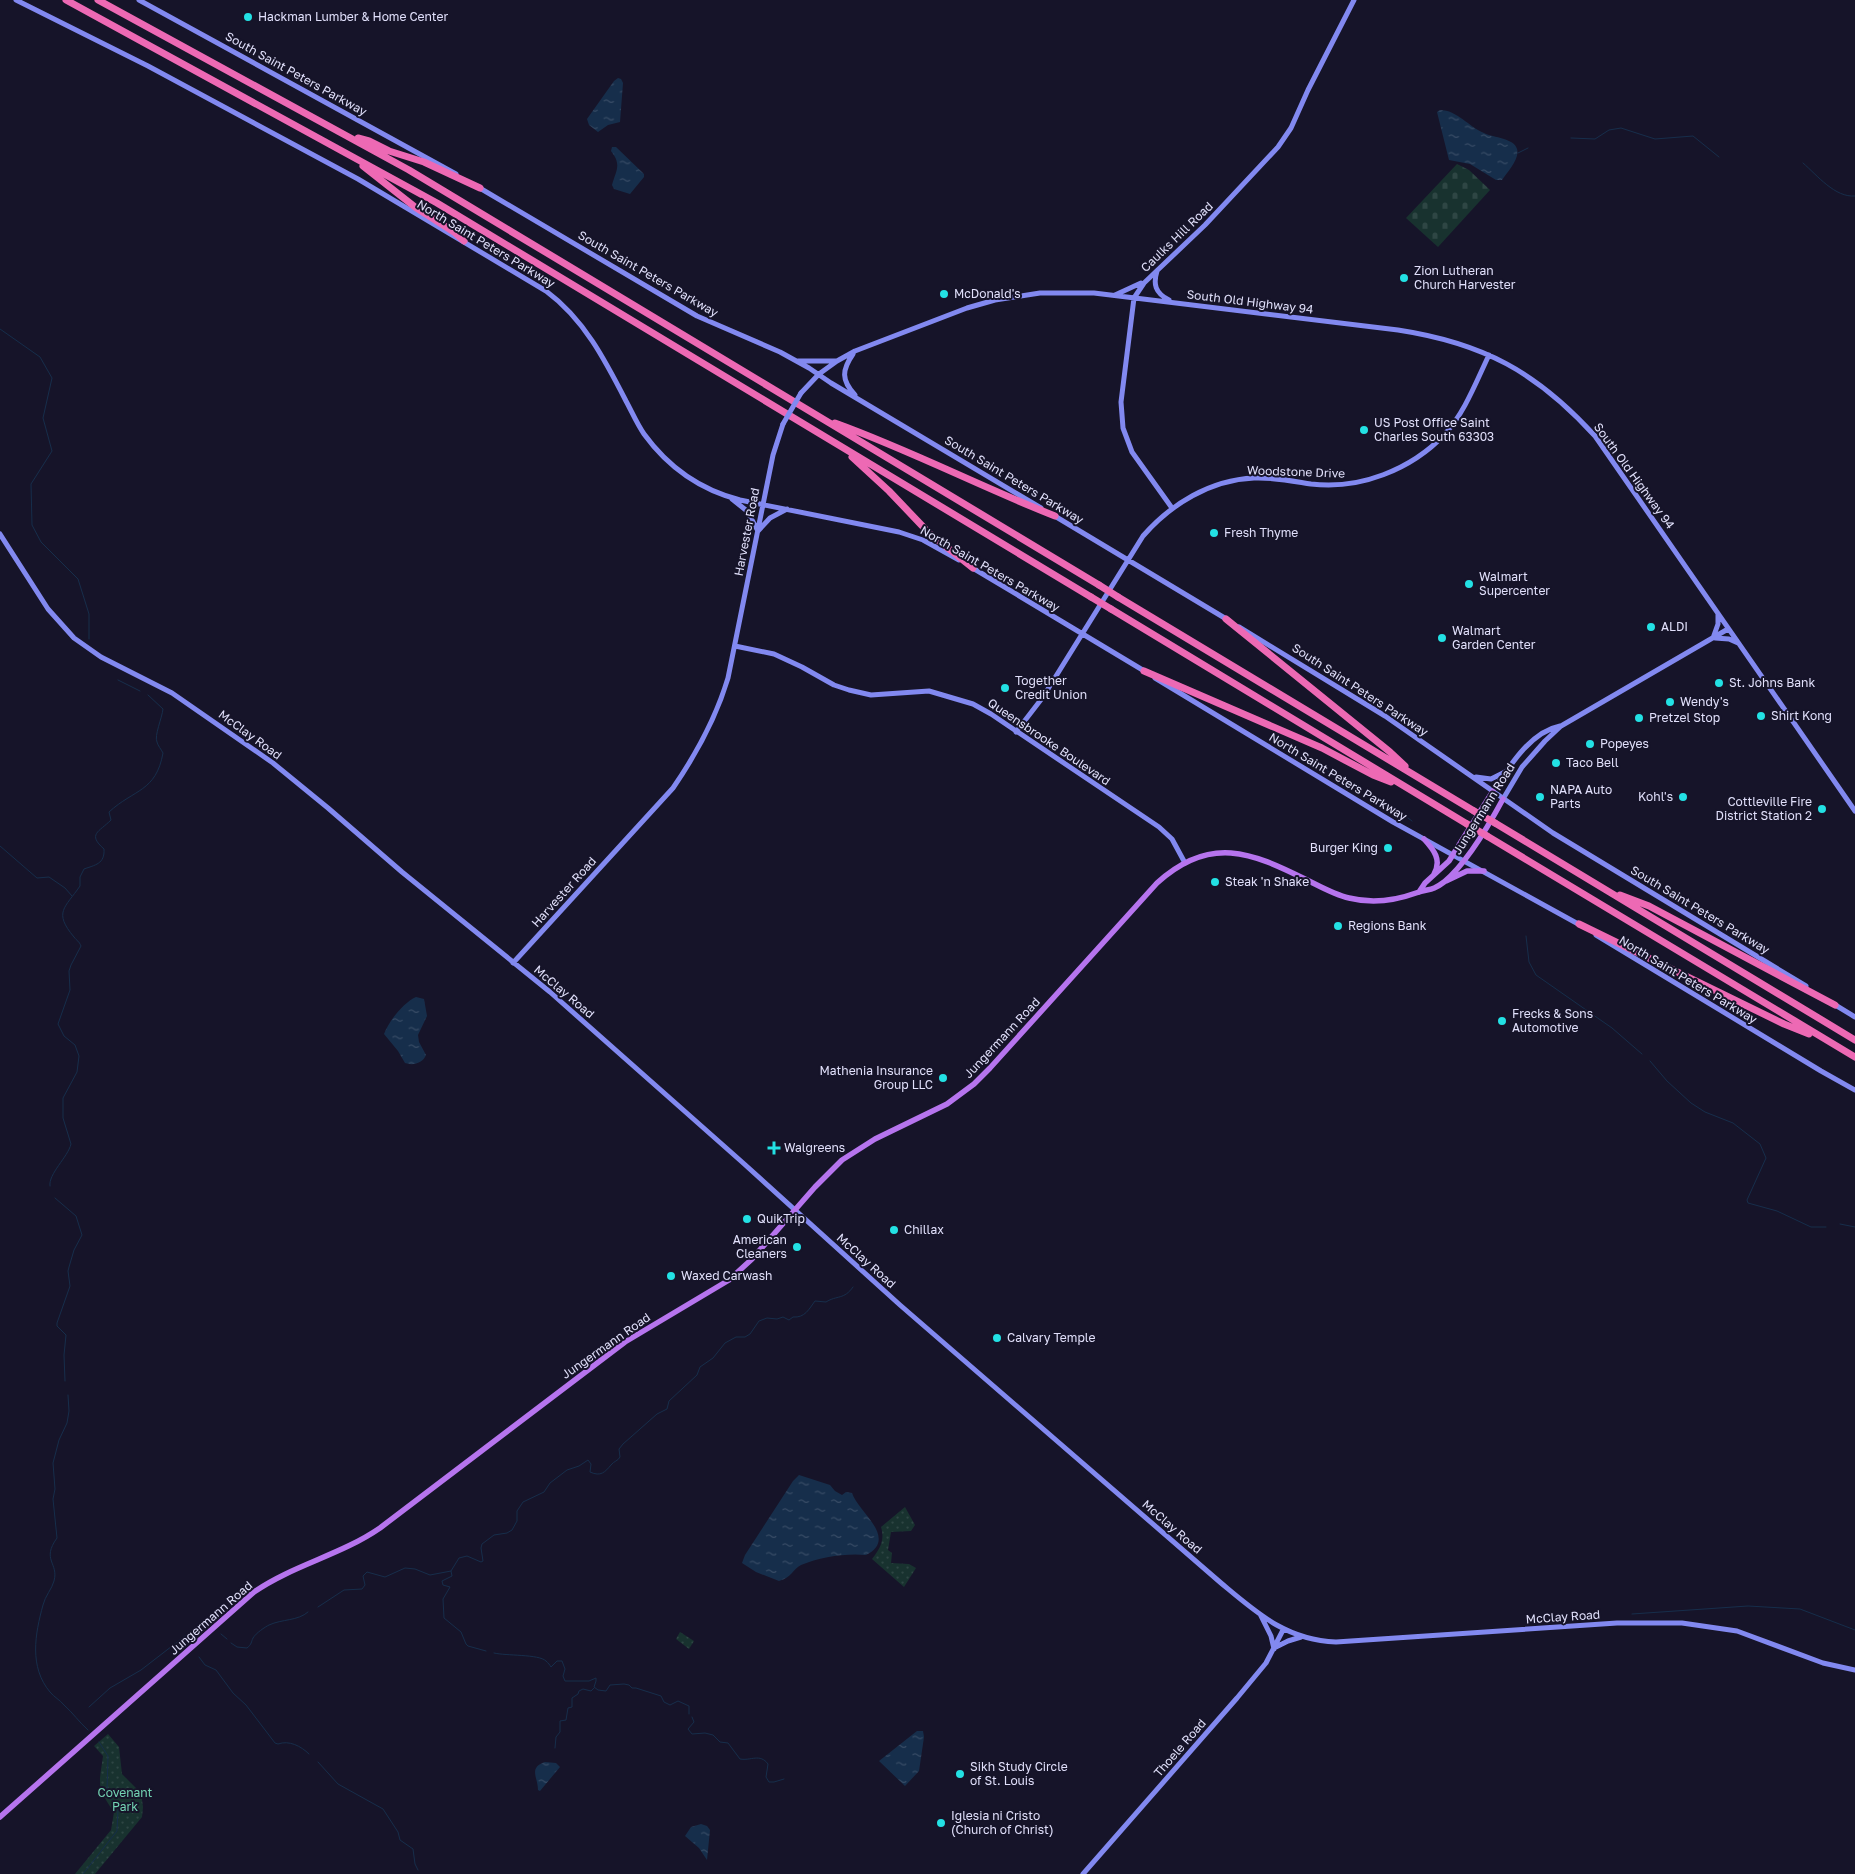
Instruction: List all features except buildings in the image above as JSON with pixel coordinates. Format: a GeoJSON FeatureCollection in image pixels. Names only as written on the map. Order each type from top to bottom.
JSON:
{"type":"FeatureCollection","features":[{"type":"Feature","properties":{"kind":"highway"},"geometry":{"type":"LineString","coordinates":[[66,0],[465,220],[1855,1057]]}},
{"type":"Feature","properties":{"kind":"highway"},"geometry":{"type":"LineString","coordinates":[[98,0],[351,137],[452,196],[1855,1040]]}},
{"type":"Feature","properties":{"kind":"highway"},"geometry":{"type":"LineString","coordinates":[[351,137],[369,141],[389,151],[424,162],[480,188]]}},
{"type":"Feature","properties":{"kind":"highway"},"geometry":{"type":"LineString","coordinates":[[352,156],[424,214],[454,232],[464,241]]}},
{"type":"Feature","properties":{"kind":"highway"},"geometry":{"type":"LineString","coordinates":[[818,416],[864,433],[1012,499],[1055,516]]}},
{"type":"Feature","properties":{"kind":"highway"},"geometry":{"type":"LineString","coordinates":[[841,446],[889,491],[929,533],[973,568]]}},
{"type":"Feature","properties":{"kind":"highway"},"geometry":{"type":"LineString","coordinates":[[1226,619],[1390,752],[1414,775]]}},
{"type":"Feature","properties":{"kind":"highway"},"geometry":{"type":"LineString","coordinates":[[1144,671],[1322,748],[1373,775],[1412,791]]}},
{"type":"Feature","properties":{"kind":"highway"},"geometry":{"type":"LineString","coordinates":[[1601,887],[1649,906],[1835,1006]]}},
{"type":"Feature","properties":{"kind":"highway"},"geometry":{"type":"LineString","coordinates":[[1579,924],[1784,1024],[1828,1041]]}},
{"type":"Feature","properties":{"kind":"main road","name":"North Saint Peters Parkway"},"geometry":{"type":"LineString","coordinates":[[16,0],[148,66],[349,174],[546,291],[565,306],[586,331],[634,419],[654,447],[671,465],[691,480],[730,498],[910,535],[923,540],[1081,633],[1358,802],[1579,924],[1855,1090]]}},
{"type":"Feature","properties":{"kind":"main road","name":"South Saint Peters Parkway"},"geometry":{"type":"LineString","coordinates":[[139,0],[480,188],[697,316],[796,361],[819,374],[1365,703],[1570,843],[1855,1017]]}},
{"type":"Feature","properties":{"kind":"main road","name":"Caulks Hill Road"},"geometry":{"type":"LineString","coordinates":[[1172,508],[1132,452],[1123,428],[1121,402],[1134,298],[1140,287],[1205,225],[1278,147],[1291,128],[1308,90],[1354,0]]}},
{"type":"Feature","properties":{"kind":"main road"},"geometry":{"type":"LineString","coordinates":[[1157,271],[1154,282],[1156,288],[1161,296],[1176,303]]}},
{"type":"Feature","properties":{"kind":"main road"},"geometry":{"type":"LineString","coordinates":[[1113,296],[1148,279]]}},
{"type":"Feature","properties":{"kind":"main road","name":"Harvester Road"},"geometry":{"type":"LineString","coordinates":[[513,963],[677,781],[700,744],[720,703],[735,646],[773,455],[783,424],[801,394],[819,374],[837,361],[855,352],[967,308],[995,300],[1057,292],[1091,293],[1134,298]]}},
{"type":"Feature","properties":{"kind":"main road","name":"South Old Highway 94"},"geometry":{"type":"LineString","coordinates":[[1134,298],[1412,332],[1460,343],[1489,355],[1527,375],[1573,412],[1595,436],[1855,811]]}},
{"type":"Feature","properties":{"kind":"main road"},"geometry":{"type":"LineString","coordinates":[[855,352],[848,362],[845,377],[848,387],[858,399]]}},
{"type":"Feature","properties":{"kind":"main road","name":"Woodstone Drive"},"geometry":{"type":"LineString","coordinates":[[1016,732],[1043,697],[1143,536],[1172,508],[1214,486],[1233,481],[1267,478],[1311,484],[1350,484],[1400,468],[1431,447],[1446,433],[1470,396],[1489,355]]}},
{"type":"Feature","properties":{"kind":"main road"},"geometry":{"type":"LineString","coordinates":[[796,361],[837,361]]}},
{"type":"Feature","properties":{"kind":"main road"},"geometry":{"type":"LineString","coordinates":[[730,498],[747,511],[758,532],[770,518],[787,509]]}},
{"type":"Feature","properties":{"kind":"main road","name":"McClay Road"},"geometry":{"type":"LineString","coordinates":[[0,534],[48,609],[74,638],[101,657],[172,693],[273,763],[587,1025],[900,1305],[1261,1616],[1284,1630],[1302,1637],[1336,1642],[1617,1623],[1682,1623],[1738,1632],[1822,1663],[1855,1670]]}},
{"type":"Feature","properties":{"kind":"main road"},"geometry":{"type":"LineString","coordinates":[[1718,613],[1718,624],[1713,638],[1729,639],[1738,644]]}},
{"type":"Feature","properties":{"kind":"main road","name":"Jungermann Road"},"geometry":{"type":"LineString","coordinates":[[0,1817],[254,1592],[271,1581],[354,1544],[376,1531],[625,1342],[729,1280],[752,1259],[834,1166],[852,1152],[874,1139],[940,1108],[974,1084],[1157,883],[1173,870],[1185,863],[1217,853],[1242,854],[1262,859],[1327,890],[1350,898],[1385,902],[1419,892],[1430,891],[1444,882],[1464,860],[1514,778],[1528,759],[1561,726],[1728,629]]}},
{"type":"Feature","properties":{"kind":"main road","name":"Queensbrooke Boulevard"},"geometry":{"type":"LineString","coordinates":[[735,646],[774,654],[834,685],[857,692],[885,695],[929,691],[973,704],[1159,827],[1172,839],[1185,863]]}},
{"type":"Feature","properties":{"kind":"main road","name":"Jungermann Road"},"geometry":{"type":"LineString","coordinates":[[1419,892],[1425,883],[1443,868],[1453,855],[1507,770],[1522,752],[1550,728],[1561,726]]}},
{"type":"Feature","properties":{"kind":"main road"},"geometry":{"type":"LineString","coordinates":[[1472,776],[1491,779],[1507,770]]}},
{"type":"Feature","properties":{"kind":"main road"},"geometry":{"type":"LineString","coordinates":[[1424,839],[1434,851],[1438,861],[1432,878]]}},
{"type":"Feature","properties":{"kind":"main road"},"geometry":{"type":"LineString","coordinates":[[1444,882],[1467,872],[1484,871]]}},
{"type":"Feature","properties":{"kind":"main road"},"geometry":{"type":"LineString","coordinates":[[1261,1616],[1271,1636],[1274,1649],[1288,1641],[1302,1637]]}},
{"type":"Feature","properties":{"kind":"main road","name":"Thoele Road"},"geometry":{"type":"LineString","coordinates":[[1083,1874],[1266,1663],[1284,1630]]}},
{"type":"Feature","properties":{"kind":"green space"},"geometry":{"type":"Polygon","coordinates":[[[1457,164],[1469,170],[1490,190],[1438,247],[1406,218],[1457,164]]]}},
{"type":"Feature","properties":{"kind":"green space"},"geometry":{"type":"Polygon","coordinates":[[[905,1507],[915,1525],[911,1531],[891,1532],[888,1550],[892,1553],[891,1563],[909,1564],[916,1568],[904,1587],[872,1559],[881,1544],[881,1527],[905,1507]]]}},
{"type":"Feature","properties":{"kind":"green space"},"geometry":{"type":"Polygon","coordinates":[[[680,1632],[694,1641],[689,1649],[676,1639],[680,1632]]]}},
{"type":"Feature","properties":{"kind":"green space","name":"Covenant Park"},"geometry":{"type":"Polygon","coordinates":[[[108,1734],[119,1747],[122,1774],[141,1793],[142,1817],[95,1874],[75,1874],[111,1830],[114,1812],[104,1796],[100,1785],[103,1756],[94,1746],[108,1734]]]}},
{"type":"Feature","properties":{"kind":"water"},"geometry":{"type":"Polygon","coordinates":[[[618,78],[623,83],[620,122],[608,125],[598,132],[589,125],[587,119],[618,78]]]}},
{"type":"Feature","properties":{"kind":"water"},"geometry":{"type":"Polygon","coordinates":[[[1440,110],[1452,113],[1488,135],[1508,140],[1515,145],[1517,157],[1502,180],[1496,180],[1470,164],[1449,160],[1437,112],[1440,110]]]}},
{"type":"Feature","properties":{"kind":"water"},"geometry":{"type":"Polygon","coordinates":[[[612,147],[616,147],[644,174],[644,177],[630,194],[614,189],[612,185],[617,164],[611,151],[612,147]]]}},
{"type":"Feature","properties":{"kind":"water"},"geometry":{"type":"Polygon","coordinates":[[[416,997],[424,999],[427,1016],[418,1035],[419,1042],[426,1055],[420,1062],[408,1064],[405,1063],[384,1034],[397,1013],[406,1003],[416,997]]]}},
{"type":"Feature","properties":{"kind":"water"},"geometry":{"type":"Polygon","coordinates":[[[799,1475],[830,1485],[842,1495],[846,1492],[852,1493],[874,1525],[879,1541],[875,1548],[866,1555],[842,1555],[816,1560],[801,1565],[786,1578],[779,1581],[756,1572],[742,1563],[745,1555],[793,1481],[799,1475]]]}},
{"type":"Feature","properties":{"kind":"water"},"geometry":{"type":"Polygon","coordinates":[[[917,1731],[923,1731],[924,1737],[919,1771],[905,1786],[879,1761],[917,1731]]]}},
{"type":"Feature","properties":{"kind":"water"},"geometry":{"type":"Polygon","coordinates":[[[545,1762],[556,1763],[560,1767],[540,1791],[538,1790],[535,1770],[540,1764],[545,1762]]]}},
{"type":"Feature","properties":{"kind":"water"},"geometry":{"type":"Polygon","coordinates":[[[701,1824],[707,1826],[710,1830],[707,1860],[699,1848],[685,1836],[691,1827],[701,1824]]]}},
{"type":"Feature","properties":{"kind":"waterway"},"geometry":{"type":"LineString","coordinates":[[1571,138],[1595,139],[1609,130],[1621,128],[1655,139],[1693,136],[1719,157]]}},
{"type":"Feature","properties":{"kind":"waterway"},"geometry":{"type":"LineString","coordinates":[[1518,153],[1528,148]]}},
{"type":"Feature","properties":{"kind":"waterway"},"geometry":{"type":"LineString","coordinates":[[1803,163],[1833,190],[1848,196],[1855,196]]}},
{"type":"Feature","properties":{"kind":"waterway"},"geometry":{"type":"LineString","coordinates":[[0,329],[40,357],[52,378],[43,418],[52,451],[31,484],[32,525],[41,542],[78,579],[89,614],[89,639]]}},
{"type":"Feature","properties":{"kind":"waterway"},"geometry":{"type":"LineString","coordinates":[[118,680],[140,691]]}},
{"type":"Feature","properties":{"kind":"waterway"},"geometry":{"type":"LineString","coordinates":[[50,1186],[52,1176],[71,1144],[63,1118],[63,1098],[77,1072],[79,1056],[75,1045],[64,1036],[58,1024],[70,990],[69,971],[81,946],[64,922],[64,910],[80,886],[80,877],[84,869],[99,863],[103,858],[104,849],[96,840],[96,836],[99,830],[111,820],[109,812],[149,783],[160,766],[163,753],[156,739],[163,709],[148,695]]}},
{"type":"Feature","properties":{"kind":"waterway"},"geometry":{"type":"LineString","coordinates":[[1321,766],[1332,774]]}},
{"type":"Feature","properties":{"kind":"waterway"},"geometry":{"type":"LineString","coordinates":[[1404,815],[1412,821]]}},
{"type":"Feature","properties":{"kind":"waterway"},"geometry":{"type":"LineString","coordinates":[[0,846],[37,878],[49,877],[65,888],[72,896]]}},
{"type":"Feature","properties":{"kind":"waterway"},"geometry":{"type":"LineString","coordinates":[[1526,936],[1529,962],[1536,975],[1612,1028],[1642,1054]]}},
{"type":"Feature","properties":{"kind":"waterway"},"geometry":{"type":"LineString","coordinates":[[1650,1061],[1667,1081],[1691,1103],[1705,1112],[1733,1123],[1760,1144],[1766,1158],[1747,1200],[1748,1203],[1777,1211],[1811,1227],[1826,1227]]}},
{"type":"Feature","properties":{"kind":"waterway"},"geometry":{"type":"LineString","coordinates":[[55,1198],[76,1216],[82,1235],[74,1250],[69,1267],[70,1286],[57,1323],[57,1326],[66,1335],[64,1355],[65,1381]]}},
{"type":"Feature","properties":{"kind":"waterway"},"geometry":{"type":"LineString","coordinates":[[1840,1224],[1855,1227]]}},
{"type":"Feature","properties":{"kind":"waterway"},"geometry":{"type":"LineString","coordinates":[[451,1571],[459,1558],[467,1556],[481,1562],[483,1561],[482,1544],[494,1535],[507,1533],[512,1530],[517,1521],[517,1511],[523,1502],[544,1492],[550,1483],[567,1470],[579,1466],[588,1460],[591,1464],[590,1472],[597,1474],[605,1472],[620,1457],[619,1449],[623,1444],[657,1414],[667,1409],[669,1401],[697,1375],[700,1367],[713,1358],[725,1343],[736,1337],[745,1337],[750,1334],[759,1321],[767,1318],[777,1319],[783,1317],[789,1320],[793,1317],[801,1316],[815,1301],[826,1302],[843,1296],[853,1287]]}},
{"type":"Feature","properties":{"kind":"waterway"},"geometry":{"type":"LineString","coordinates":[[68,1395],[69,1411],[67,1423],[59,1440],[53,1463],[55,1489],[53,1499],[57,1538],[52,1545],[50,1557],[55,1575],[40,1616],[36,1639],[36,1661],[43,1682],[52,1694],[88,1730]]}},
{"type":"Feature","properties":{"kind":"waterway"},"geometry":{"type":"LineString","coordinates":[[318,1607],[344,1590],[362,1589],[365,1585],[363,1576],[367,1572],[385,1577],[405,1568],[415,1569],[430,1575],[451,1571],[452,1576],[442,1581],[443,1585],[450,1587],[443,1599],[444,1618],[461,1632],[468,1646],[486,1651]]}},
{"type":"Feature","properties":{"kind":"waterway"},"geometry":{"type":"LineString","coordinates":[[1632,1614],[1748,1606],[1800,1609],[1855,1630]]}},
{"type":"Feature","properties":{"kind":"waterway"},"geometry":{"type":"LineString","coordinates":[[231,1643],[237,1647],[247,1648],[254,1636],[267,1626],[300,1617],[308,1612]]}},
{"type":"Feature","properties":{"kind":"waterway"},"geometry":{"type":"LineString","coordinates":[[89,1707],[110,1688],[141,1670],[198,1626]]}},
{"type":"Feature","properties":{"kind":"waterway"},"geometry":{"type":"LineString","coordinates":[[221,1634],[227,1639]]}},
{"type":"Feature","properties":{"kind":"waterway"},"geometry":{"type":"LineString","coordinates":[[494,1653],[537,1657],[546,1661],[551,1667],[557,1661],[562,1661],[565,1669],[563,1676],[565,1681],[589,1681],[596,1678],[594,1687],[598,1690],[606,1691],[610,1685],[629,1685],[632,1688],[661,1696],[664,1702],[670,1705],[678,1701],[689,1706],[689,1714]]}},
{"type":"Feature","properties":{"kind":"waterway"},"geometry":{"type":"LineString","coordinates":[[199,1657],[205,1665],[216,1670],[275,1743],[295,1744],[309,1754]]}},
{"type":"Feature","properties":{"kind":"waterway"},"geometry":{"type":"LineString","coordinates":[[555,1748],[556,1737],[560,1732],[560,1721],[566,1720],[568,1708],[572,1707],[572,1698],[583,1689],[591,1691],[594,1688]]}},
{"type":"Feature","properties":{"kind":"waterway"},"geometry":{"type":"LineString","coordinates":[[692,1717],[694,1722],[688,1729],[692,1734],[705,1733],[713,1735],[720,1742],[728,1743],[740,1759],[762,1759],[768,1764],[766,1777],[769,1782],[784,1779]]}},
{"type":"Feature","properties":{"kind":"waterway"},"geometry":{"type":"LineString","coordinates":[[83,1874],[117,1831],[118,1809],[107,1792],[108,1756],[99,1742]]}},
{"type":"Feature","properties":{"kind":"waterway"},"geometry":{"type":"LineString","coordinates":[[318,1762],[338,1784],[383,1809],[398,1832],[400,1840],[413,1849],[415,1864],[418,1870]]}},
{"type":"Feature","properties":{"kind":"place","name":"Hackman Lumber & Home Center"},"geometry":{"type":"Point","coordinates":[248,17]}},
{"type":"Feature","properties":{"kind":"place","name":"Zion Lutheran Church Harvester"},"geometry":{"type":"Point","coordinates":[1404,278]}},
{"type":"Feature","properties":{"kind":"place","name":"McDonald's"},"geometry":{"type":"Point","coordinates":[944,294]}},
{"type":"Feature","properties":{"kind":"place","name":"US Post Office Saint Charles South 63303"},"geometry":{"type":"Point","coordinates":[1364,430]}},
{"type":"Feature","properties":{"kind":"place","name":"Fresh Thyme"},"geometry":{"type":"Point","coordinates":[1214,533]}},
{"type":"Feature","properties":{"kind":"place","name":"Walmart Supercenter"},"geometry":{"type":"Point","coordinates":[1469,584]}},
{"type":"Feature","properties":{"kind":"place","name":"ALDI"},"geometry":{"type":"Point","coordinates":[1651,627]}},
{"type":"Feature","properties":{"kind":"place","name":"Walmart Garden Center"},"geometry":{"type":"Point","coordinates":[1442,638]}},
{"type":"Feature","properties":{"kind":"place","name":"St. Johns Bank"},"geometry":{"type":"Point","coordinates":[1719,683]}},
{"type":"Feature","properties":{"kind":"place","name":"Together Credit Union"},"geometry":{"type":"Point","coordinates":[1005,688]}},
{"type":"Feature","properties":{"kind":"place","name":"Wendy's"},"geometry":{"type":"Point","coordinates":[1670,702]}},
{"type":"Feature","properties":{"kind":"place","name":"Shirt Kong"},"geometry":{"type":"Point","coordinates":[1761,716]}},
{"type":"Feature","properties":{"kind":"place","name":"Pretzel Stop"},"geometry":{"type":"Point","coordinates":[1639,718]}},
{"type":"Feature","properties":{"kind":"place","name":"Popeyes"},"geometry":{"type":"Point","coordinates":[1590,744]}},
{"type":"Feature","properties":{"kind":"place","name":"Taco Bell"},"geometry":{"type":"Point","coordinates":[1556,763]}},
{"type":"Feature","properties":{"kind":"place","name":"NAPA Auto Parts"},"geometry":{"type":"Point","coordinates":[1540,797]}},
{"type":"Feature","properties":{"kind":"place","name":"Kohl's"},"geometry":{"type":"Point","coordinates":[1683,797]}},
{"type":"Feature","properties":{"kind":"place","name":"Cottleville Fire District Station 2"},"geometry":{"type":"Point","coordinates":[1822,809]}},
{"type":"Feature","properties":{"kind":"place","name":"Burger King"},"geometry":{"type":"Point","coordinates":[1388,848]}},
{"type":"Feature","properties":{"kind":"place","name":"Steak 'n Shake"},"geometry":{"type":"Point","coordinates":[1215,882]}},
{"type":"Feature","properties":{"kind":"place","name":"Regions Bank"},"geometry":{"type":"Point","coordinates":[1338,926]}},
{"type":"Feature","properties":{"kind":"place","name":"Frecks & Sons Automotive"},"geometry":{"type":"Point","coordinates":[1502,1021]}},
{"type":"Feature","properties":{"kind":"place","name":"Mathenia Insurance Group LLC"},"geometry":{"type":"Point","coordinates":[943,1078]}},
{"type":"Feature","properties":{"kind":"place","name":"Walgreens"},"geometry":{"type":"Point","coordinates":[774,1148]}},
{"type":"Feature","properties":{"kind":"place","name":"QuikTrip"},"geometry":{"type":"Point","coordinates":[747,1219]}},
{"type":"Feature","properties":{"kind":"place","name":"Chillax"},"geometry":{"type":"Point","coordinates":[894,1230]}},
{"type":"Feature","properties":{"kind":"place","name":"American Cleaners"},"geometry":{"type":"Point","coordinates":[797,1247]}},
{"type":"Feature","properties":{"kind":"place","name":"Waxed Carwash"},"geometry":{"type":"Point","coordinates":[671,1276]}},
{"type":"Feature","properties":{"kind":"place","name":"Calvary Temple"},"geometry":{"type":"Point","coordinates":[997,1338]}},
{"type":"Feature","properties":{"kind":"place","name":"Sikh Study Circle of St. Louis"},"geometry":{"type":"Point","coordinates":[960,1774]}},
{"type":"Feature","properties":{"kind":"place","name":"Iglesia ni Cristo (Church of Christ)"},"geometry":{"type":"Point","coordinates":[941,1823]}}]}
